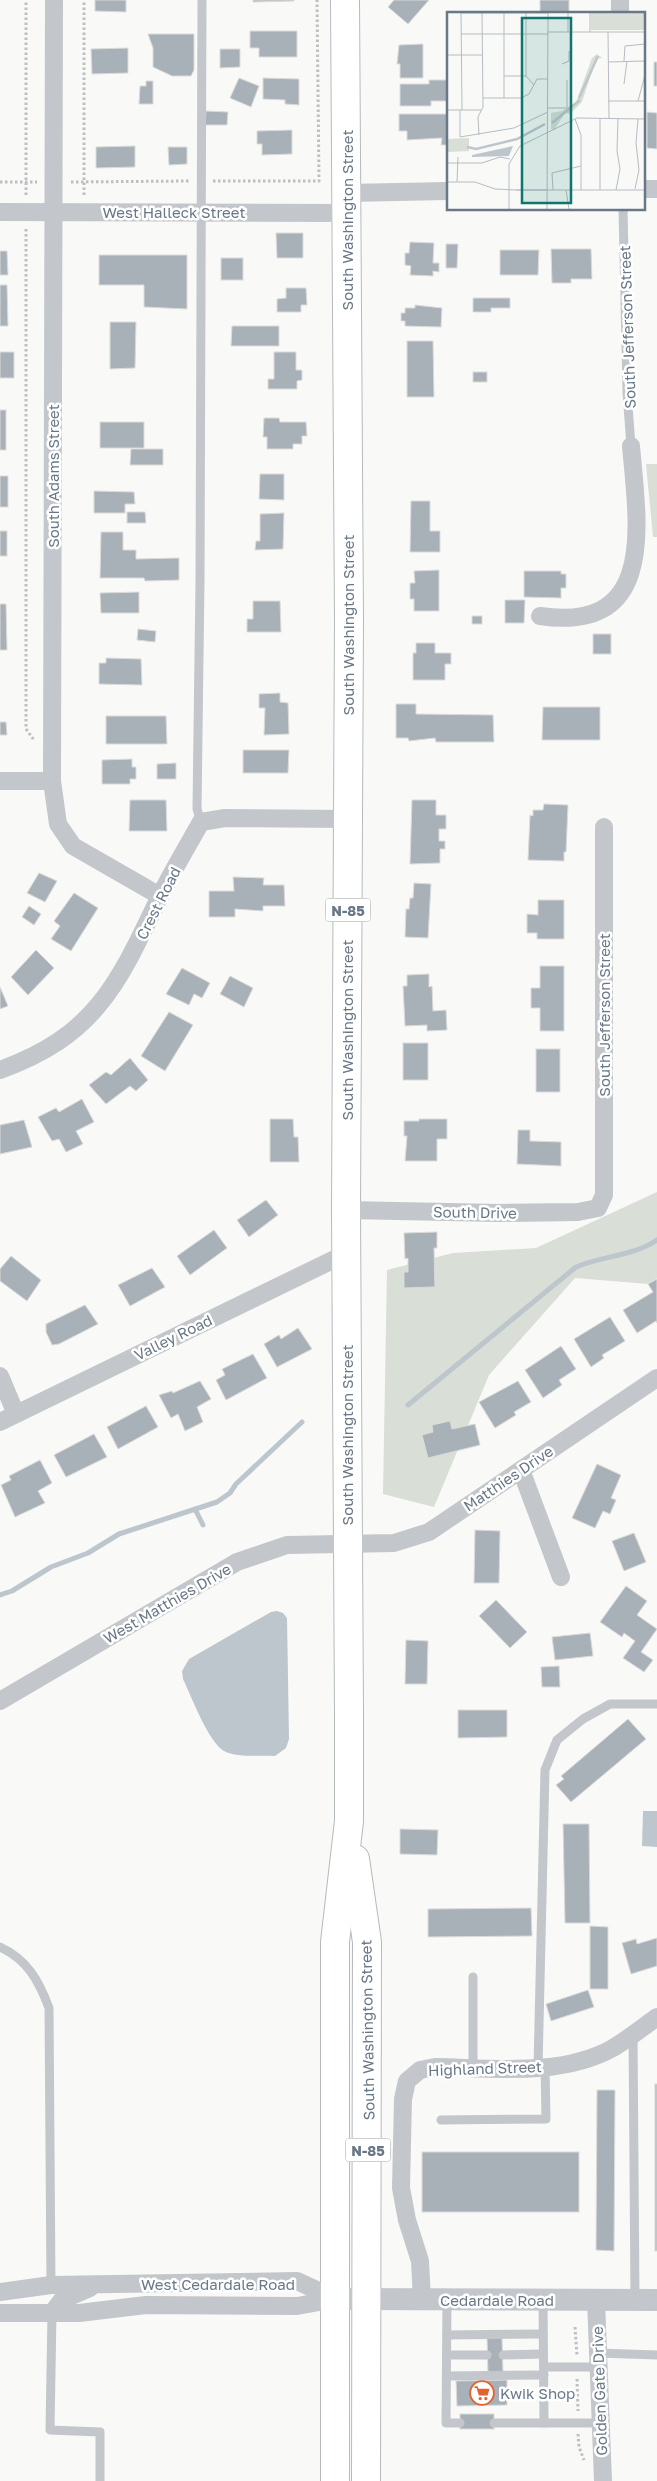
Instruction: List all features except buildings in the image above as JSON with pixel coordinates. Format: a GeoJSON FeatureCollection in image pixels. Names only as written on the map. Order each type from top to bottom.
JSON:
{"type":"FeatureCollection","features":[{"type":"Feature","properties":{"kind":"main road","name":"South Washington Street"},"geometry":{"type":"LineString","coordinates":[[335,2481],[336,1942],[349,1821],[346,1210],[348,819],[347,203],[344,0]]}},
{"type":"Feature","properties":{"kind":"main road","name":"South Washington Street"},"geometry":{"type":"LineString","coordinates":[[349,1821],[367,1942],[368,2299],[366,2481]]}},
{"type":"Feature","properties":{"kind":"street","name":"South Adams Street"},"geometry":{"type":"LineString","coordinates":[[54,0],[52,781],[58,824],[73,846],[160,896]]}},
{"type":"Feature","properties":{"kind":"street"},"geometry":{"type":"LineString","coordinates":[[644,189],[657,189]]}},
{"type":"Feature","properties":{"kind":"street","name":"West Halleck Street"},"geometry":{"type":"LineString","coordinates":[[0,212],[200,213],[347,203],[447,191]]}},
{"type":"Feature","properties":{"kind":"street"},"geometry":{"type":"LineString","coordinates":[[540,616],[565,619],[596,613],[609,607],[616,600],[633,574],[638,532],[631,446]]}},
{"type":"Feature","properties":{"kind":"street"},"geometry":{"type":"LineString","coordinates":[[0,782],[52,781]]}},
{"type":"Feature","properties":{"kind":"street"},"geometry":{"type":"LineString","coordinates":[[201,822],[225,818],[348,819]]}},
{"type":"Feature","properties":{"kind":"street","name":"Crest Road"},"geometry":{"type":"LineString","coordinates":[[0,1070],[31,1059],[64,1039],[91,1016],[113,988],[134,953],[160,896],[201,822]]}},
{"type":"Feature","properties":{"kind":"street","name":"South Jefferson Street"},"geometry":{"type":"LineString","coordinates":[[600,1203],[604,1195],[604,826]]}},
{"type":"Feature","properties":{"kind":"street","name":"South Drive"},"geometry":{"type":"LineString","coordinates":[[346,1210],[578,1212],[598,1208],[600,1203]]}},
{"type":"Feature","properties":{"kind":"street","name":"Valley Road"},"geometry":{"type":"LineString","coordinates":[[0,1422],[347,1253]]}},
{"type":"Feature","properties":{"kind":"street"},"geometry":{"type":"LineString","coordinates":[[0,1376],[16,1414]]}},
{"type":"Feature","properties":{"kind":"street","name":"Matthies Drive"},"geometry":{"type":"LineString","coordinates":[[347,1545],[394,1543],[429,1532],[657,1378]]}},
{"type":"Feature","properties":{"kind":"street"},"geometry":{"type":"LineString","coordinates":[[521,1470],[561,1577]]}},
{"type":"Feature","properties":{"kind":"street","name":"West Matthies Drive"},"geometry":{"type":"LineString","coordinates":[[0,1701],[237,1562],[287,1545],[347,1545]]}},
{"type":"Feature","properties":{"kind":"street","name":"Highland Street"},"geometry":{"type":"LineString","coordinates":[[422,2300],[420,2261],[406,2220],[401,2188],[403,2099],[407,2081],[420,2070],[435,2067],[542,2067],[574,2063],[611,2049],[657,2017]]}},
{"type":"Feature","properties":{"kind":"street","name":"West Cedardale Road"},"geometry":{"type":"LineString","coordinates":[[0,2292],[51,2285],[297,2281],[336,2299]]}},
{"type":"Feature","properties":{"kind":"street"},"geometry":{"type":"LineString","coordinates":[[52,2313],[62,2300],[102,2284]]}},
{"type":"Feature","properties":{"kind":"street","name":"West Cedardale Road"},"geometry":{"type":"LineString","coordinates":[[0,2313],[52,2313],[146,2305],[297,2306],[336,2299]]}},
{"type":"Feature","properties":{"kind":"street","name":"Cedardale Road"},"geometry":{"type":"LineString","coordinates":[[336,2299],[657,2300]]}},
{"type":"Feature","properties":{"kind":"street","name":"Golden Gate Drive"},"geometry":{"type":"LineString","coordinates":[[596,2300],[603,2481]]}},
{"type":"Feature","properties":{"kind":"lane"},"geometry":{"type":"LineString","coordinates":[[201,822],[197,809],[200,591],[202,0]]}},
{"type":"Feature","properties":{"kind":"lane","name":"South Jefferson Street"},"geometry":{"type":"LineString","coordinates":[[623,210],[627,392],[631,446]]}},
{"type":"Feature","properties":{"kind":"lane"},"geometry":{"type":"LineString","coordinates":[[441,2120],[546,2119],[542,2067],[545,1770],[557,1740],[583,1718],[610,1704],[657,1704]]}},
{"type":"Feature","properties":{"kind":"lane"},"geometry":{"type":"LineString","coordinates":[[0,1947],[23,1961],[39,1982],[49,2008],[51,2285]]}},
{"type":"Feature","properties":{"kind":"lane"},"geometry":{"type":"LineString","coordinates":[[472,1977],[473,2068]]}},
{"type":"Feature","properties":{"kind":"lane"},"geometry":{"type":"LineString","coordinates":[[633,2034],[635,2300]]}},
{"type":"Feature","properties":{"kind":"lane"},"geometry":{"type":"LineString","coordinates":[[447,2300],[446,2423],[460,2423]]}},
{"type":"Feature","properties":{"kind":"lane"},"geometry":{"type":"LineString","coordinates":[[543,2300],[544,2423]]}},
{"type":"Feature","properties":{"kind":"lane"},"geometry":{"type":"LineString","coordinates":[[52,2313],[50,2430],[100,2432],[100,2481]]}},
{"type":"Feature","properties":{"kind":"lane"},"geometry":{"type":"LineString","coordinates":[[447,2335],[543,2334]]}},
{"type":"Feature","properties":{"kind":"lane"},"geometry":{"type":"LineString","coordinates":[[447,2354],[487,2354]]}},
{"type":"Feature","properties":{"kind":"lane"},"geometry":{"type":"LineString","coordinates":[[502,2354],[543,2354]]}},
{"type":"Feature","properties":{"kind":"lane"},"geometry":{"type":"LineString","coordinates":[[447,2376],[544,2371],[577,2367],[598,2360],[657,2355]]}},
{"type":"Feature","properties":{"kind":"lane"},"geometry":{"type":"LineString","coordinates":[[494,2423],[600,2423]]}},
{"type":"Feature","properties":{"kind":"path"},"geometry":{"type":"LineString","coordinates":[[26,0],[26,729],[36,743]]}},
{"type":"Feature","properties":{"kind":"path"},"geometry":{"type":"LineString","coordinates":[[84,0],[84,212]]}},
{"type":"Feature","properties":{"kind":"path"},"geometry":{"type":"LineString","coordinates":[[0,182],[319,181],[317,0]]}},
{"type":"Feature","properties":{"kind":"path"},"geometry":{"type":"LineString","coordinates":[[575,2327],[579,2447],[584,2466]]}},
{"type":"Feature","properties":{"kind":"shaded area"},"geometry":{"type":"Polygon","coordinates":[[[646,464],[657,464],[657,537],[653,537],[646,464]]]}},
{"type":"Feature","properties":{"kind":"shaded area"},"geometry":{"type":"Polygon","coordinates":[[[657,1192],[657,1278],[648,1284],[575,1278],[489,1375],[434,1507],[383,1494],[387,1270],[453,1253],[536,1248],[657,1192]]]}},
{"type":"Feature","properties":{"kind":"shaded area"},"geometry":{"type":"Polygon","coordinates":[[[271,1612],[283,1613],[287,1618],[289,1739],[286,1748],[275,1756],[229,1753],[224,1751],[212,1739],[183,1679],[182,1671],[189,1659],[271,1612]]]}},
{"type":"Feature","properties":{"kind":"shaded area"},"geometry":{"type":"Polygon","coordinates":[[[643,1811],[657,1811],[657,1847],[642,1846],[643,1811]]]}},
{"type":"Feature","properties":{"kind":"waterway"},"geometry":{"type":"LineString","coordinates":[[408,1405],[576,1267],[596,1260],[628,1253],[657,1240]]}},
{"type":"Feature","properties":{"kind":"waterway"},"geometry":{"type":"LineString","coordinates":[[0,1595],[12,1591],[51,1567],[88,1553],[119,1534],[217,1502],[230,1493],[236,1484],[302,1422]]}},
{"type":"Feature","properties":{"kind":"waterway"},"geometry":{"type":"LineString","coordinates":[[195,1509],[203,1525]]}},
{"type":"Feature","properties":{"kind":"place","name":"Kwik Shop"},"geometry":{"type":"Point","coordinates":[482,2393]}}]}
